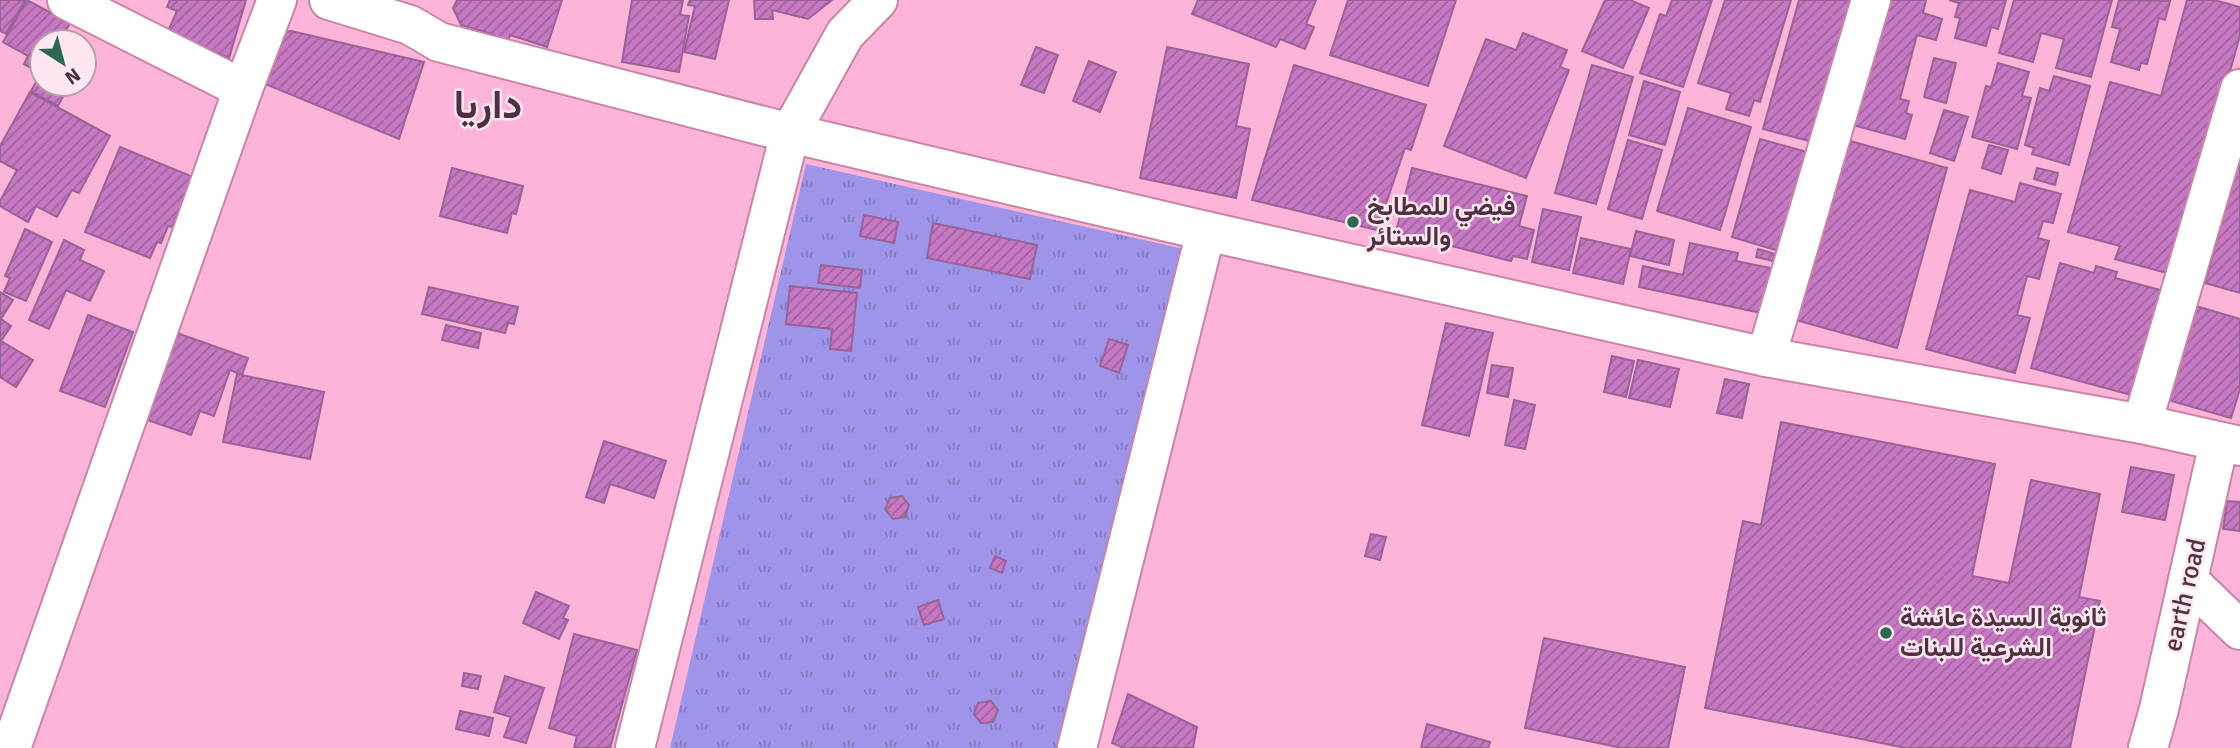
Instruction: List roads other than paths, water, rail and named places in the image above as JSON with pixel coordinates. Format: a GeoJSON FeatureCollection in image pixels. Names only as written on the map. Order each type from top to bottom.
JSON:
{"type":"FeatureCollection","features":[{"type":"Feature","properties":{"kind":"street"},"geometry":{"type":"LineString","coordinates":[[67,0],[243,89]]}},
{"type":"Feature","properties":{"kind":"street"},"geometry":{"type":"LineString","coordinates":[[10,729],[277,0]]}},
{"type":"Feature","properties":{"kind":"street"},"geometry":{"type":"LineString","coordinates":[[329,0],[416,13],[439,42],[790,133],[1206,231],[1766,357],[2142,424],[2230,444]]}},
{"type":"Feature","properties":{"kind":"street"},"geometry":{"type":"LineString","coordinates":[[635,748],[790,133],[845,34],[878,0]]}},
{"type":"Feature","properties":{"kind":"street"},"geometry":{"type":"LineString","coordinates":[[1766,357],[1871,0]]}},
{"type":"Feature","properties":{"kind":"street"},"geometry":{"type":"LineString","coordinates":[[2142,424],[2240,89]]}},
{"type":"Feature","properties":{"kind":"street"},"geometry":{"type":"LineString","coordinates":[[1077,748],[1206,231]]}},
{"type":"Feature","properties":{"kind":"street","name":"earth road"},"geometry":{"type":"LineString","coordinates":[[2148,748],[2188,580],[2230,444]]}},
{"type":"Feature","properties":{"kind":"street"},"geometry":{"type":"LineString","coordinates":[[2188,580],[2240,630]]}},
{"type":"Feature","properties":{"kind":"place","name":"فيضي للمطابخ والستائر"},"geometry":{"type":"Point","coordinates":[1353,222]}},
{"type":"Feature","properties":{"kind":"place","name":"ثانوية السيدة عائشة الشرعية للبنات"},"geometry":{"type":"Point","coordinates":[1886,633]}},
{"type":"Feature","properties":{"kind":"district","name":"داريا"},"geometry":{"type":"Point","coordinates":[488,105]}}]}
